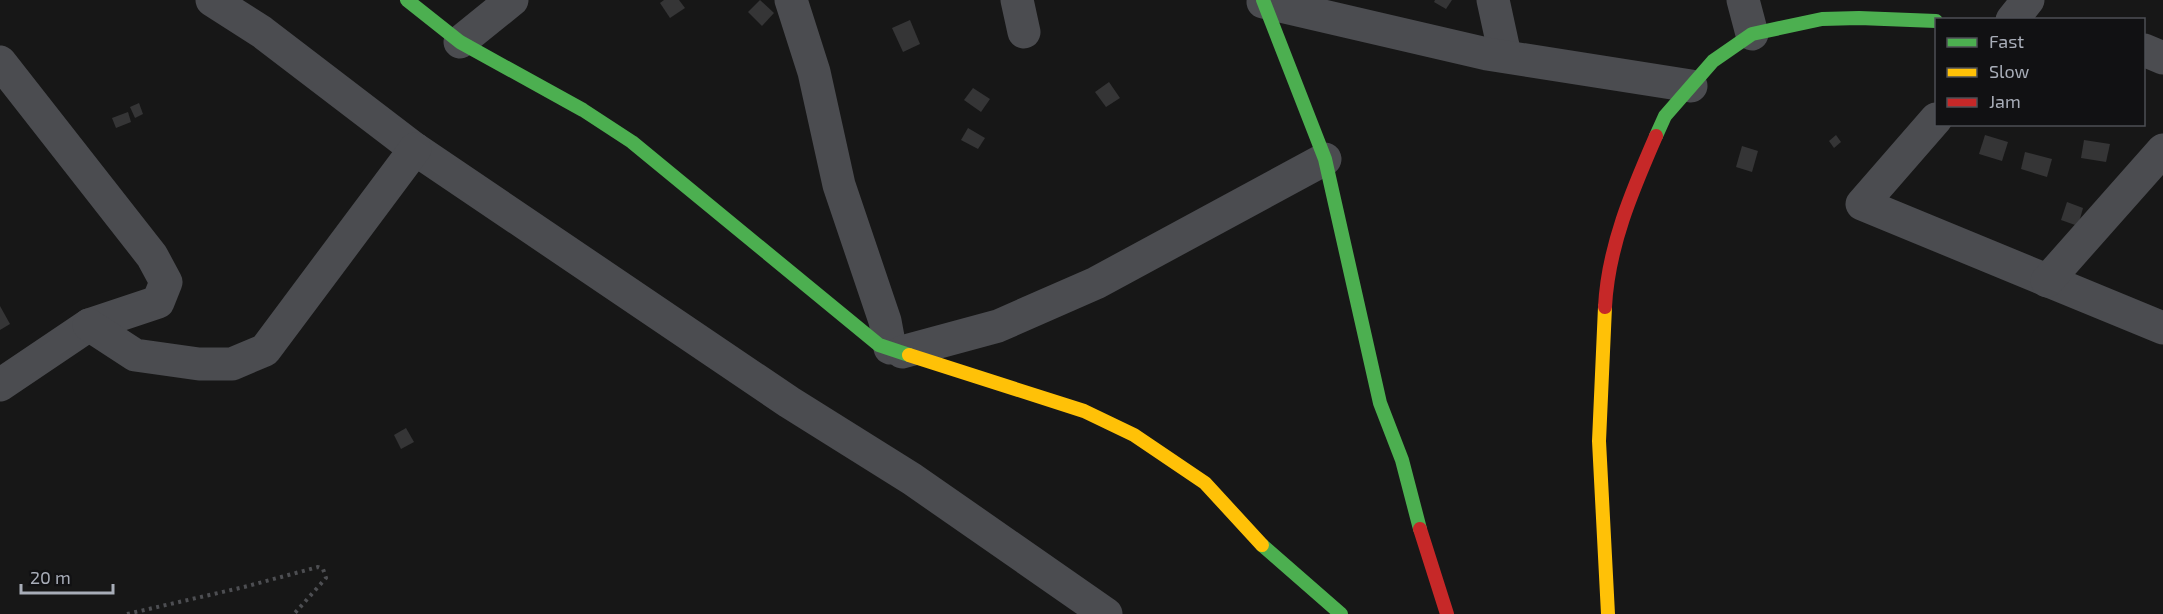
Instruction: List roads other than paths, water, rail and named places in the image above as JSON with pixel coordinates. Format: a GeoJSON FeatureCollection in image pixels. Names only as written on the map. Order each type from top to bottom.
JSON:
{"type":"FeatureCollection","features":[{"type":"Feature","properties":{"kind":"street"},"geometry":{"type":"LineString","coordinates":[[212,0],[262,32],[415,149],[789,402],[912,479],[1106,614]]}},
{"type":"Feature","properties":{"kind":"street"},"geometry":{"type":"LineString","coordinates":[[407,0],[460,42],[583,110],[632,142],[879,345],[1084,411],[1134,435],[1205,483],[1246,529],[1341,614]]}},
{"type":"Feature","properties":{"kind":"street"},"geometry":{"type":"LineString","coordinates":[[460,42],[512,0]]}},
{"type":"Feature","properties":{"kind":"street"},"geometry":{"type":"LineString","coordinates":[[791,0],[814,72],[838,185],[896,350]]}},
{"type":"Feature","properties":{"kind":"street"},"geometry":{"type":"LineString","coordinates":[[1017,0],[1024,32]]}},
{"type":"Feature","properties":{"kind":"street"},"geometry":{"type":"LineString","coordinates":[[1493,0],[1505,55]]}},
{"type":"Feature","properties":{"kind":"street"},"geometry":{"type":"LineString","coordinates":[[1743,0],[1752,34]]}},
{"type":"Feature","properties":{"kind":"street"},"geometry":{"type":"LineString","coordinates":[[2014,18],[2028,0]]}},
{"type":"Feature","properties":{"kind":"street"},"geometry":{"type":"LineString","coordinates":[[1263,1],[1487,54],[1505,55],[1690,86]]}},
{"type":"Feature","properties":{"kind":"street"},"geometry":{"type":"LineString","coordinates":[[1263,1],[1325,159],[1380,403],[1402,460],[1427,555],[1447,614]]}},
{"type":"Feature","properties":{"kind":"street"},"geometry":{"type":"LineString","coordinates":[[1608,614],[1599,441],[1606,282],[1615,242],[1642,169],[1665,116],[1713,61],[1752,34],[1822,20],[1859,18],[1935,21]]}},
{"type":"Feature","properties":{"kind":"street"},"geometry":{"type":"LineString","coordinates":[[2145,50],[2163,58]]}},
{"type":"Feature","properties":{"kind":"street"},"geometry":{"type":"LineString","coordinates":[[0,62],[152,256],[166,282],[158,302],[89,325],[0,386]]}},
{"type":"Feature","properties":{"kind":"street"},"geometry":{"type":"LineString","coordinates":[[1935,120],[1862,204],[2163,328]]}},
{"type":"Feature","properties":{"kind":"street"},"geometry":{"type":"LineString","coordinates":[[89,325],[135,355],[200,364],[232,364],[265,350],[415,149]]}},
{"type":"Feature","properties":{"kind":"street"},"geometry":{"type":"LineString","coordinates":[[2047,281],[2163,150]]}},
{"type":"Feature","properties":{"kind":"street"},"geometry":{"type":"LineString","coordinates":[[896,350],[998,326],[1096,283],[1325,159]]}}]}
